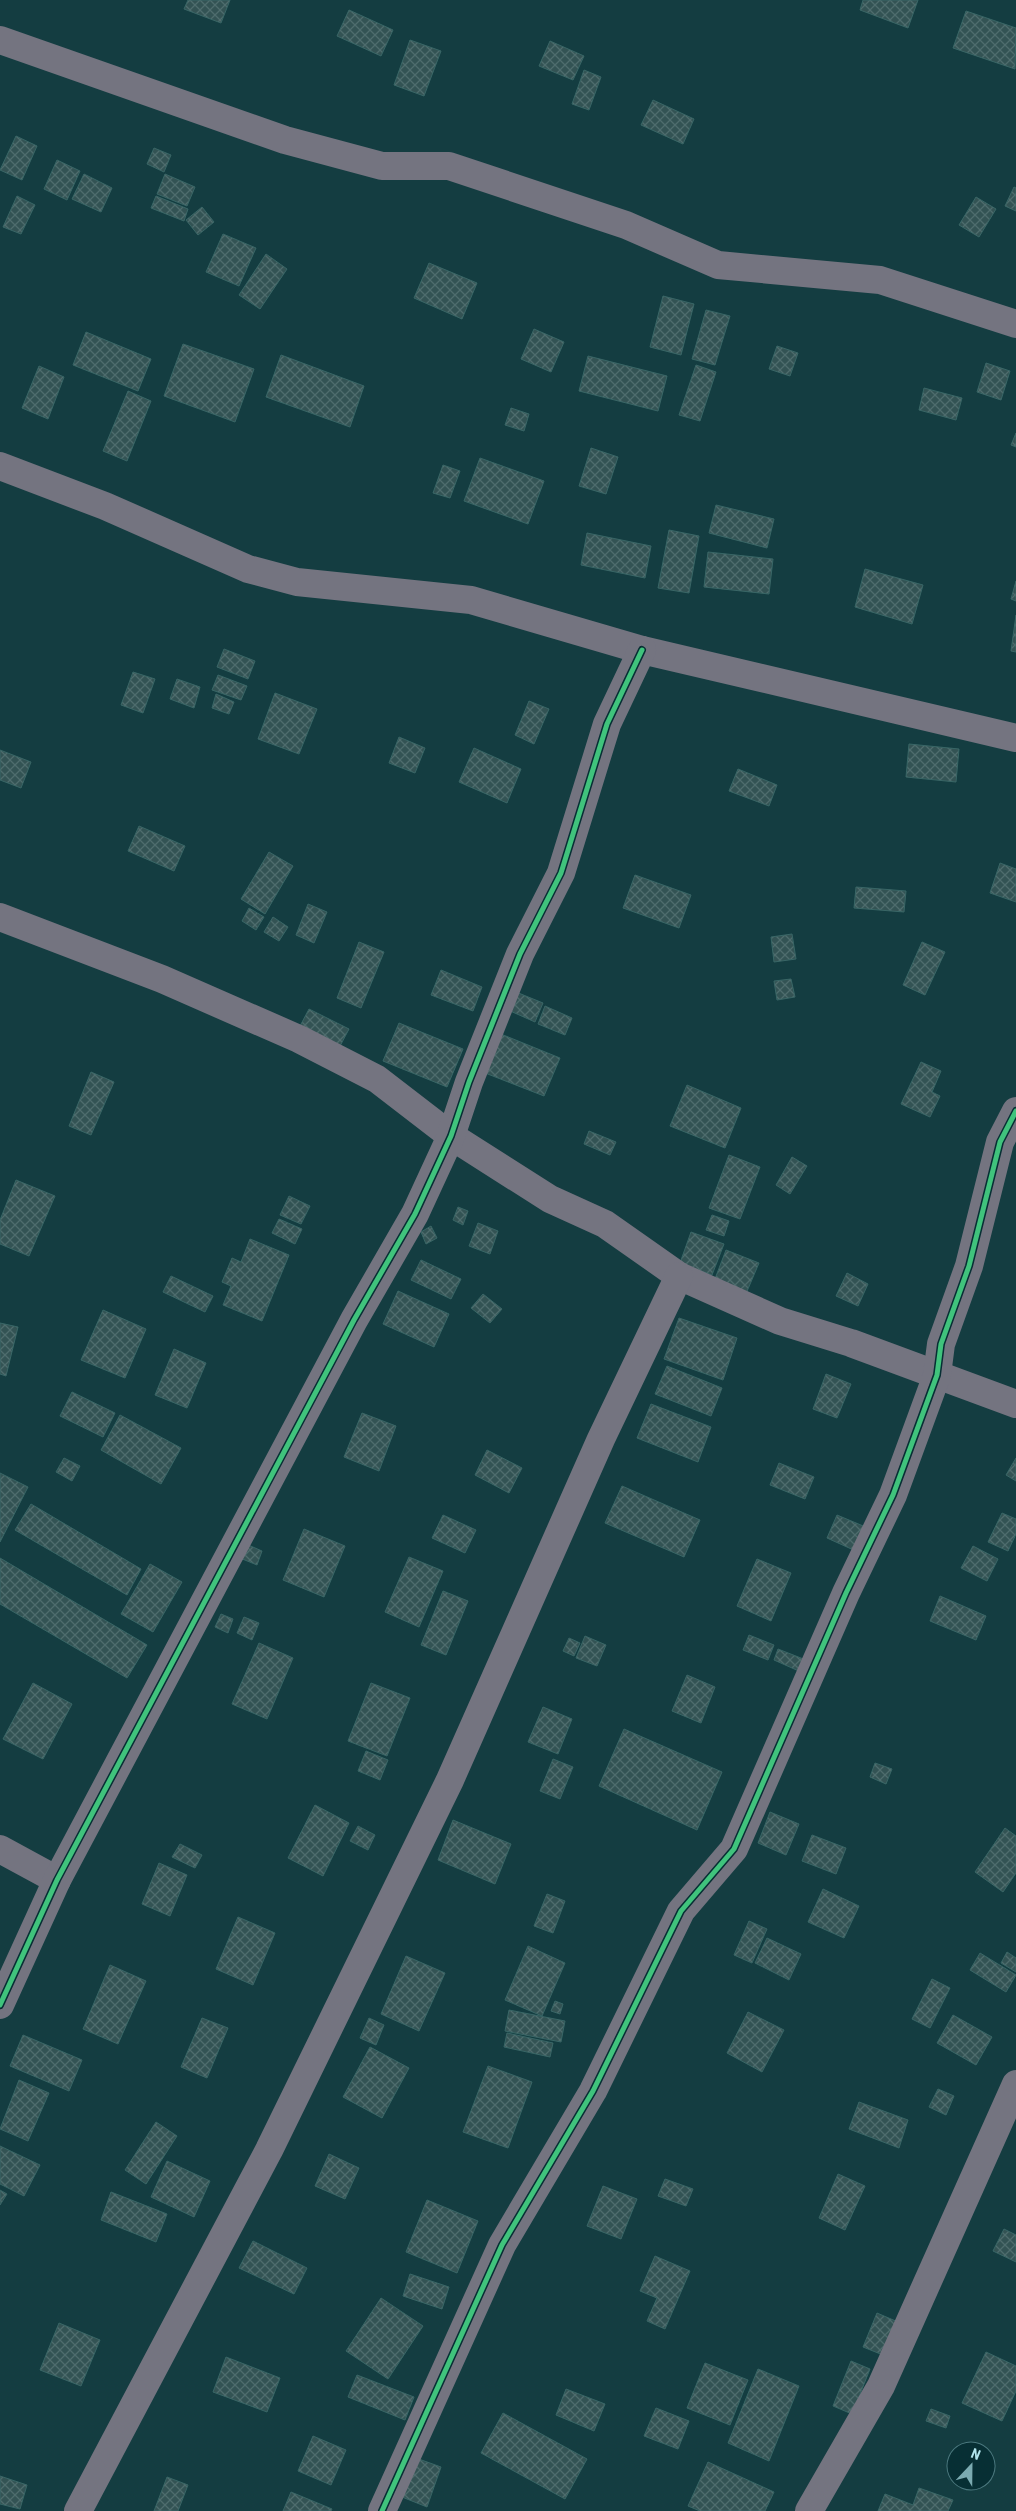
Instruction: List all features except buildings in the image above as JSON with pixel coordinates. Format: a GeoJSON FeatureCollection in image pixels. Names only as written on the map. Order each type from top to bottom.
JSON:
{"type":"FeatureCollection","features":[{"type":"Feature","properties":{"kind":"street"},"geometry":{"type":"LineString","coordinates":[[0,40],[285,140],[382,166],[449,166],[626,225],[718,264],[880,280],[1016,324]]}},
{"type":"Feature","properties":{"kind":"street"},"geometry":{"type":"LineString","coordinates":[[0,466],[105,506],[248,569],[297,582],[471,600],[642,650],[1016,738]]}},
{"type":"Feature","properties":{"kind":"street"},"geometry":{"type":"LineString","coordinates":[[0,2005],[57,1880],[354,1320],[415,1214],[451,1136],[469,1082],[520,954],[561,873],[607,724],[642,650]]}},
{"type":"Feature","properties":{"kind":"street"},"geometry":{"type":"LineString","coordinates":[[0,917],[162,978],[300,1039],[377,1079],[451,1136],[550,1199],[605,1224],[679,1276],[780,1321],[851,1343],[1016,1404]]}},
{"type":"Feature","properties":{"kind":"street"},"geometry":{"type":"LineString","coordinates":[[382,2511],[502,2245],[593,2091],[681,1910],[734,1849],[846,1593],[893,1495],[937,1375],[940,1344],[969,1266],[1000,1142],[1016,1111]]}},
{"type":"Feature","properties":{"kind":"street"},"geometry":{"type":"LineString","coordinates":[[78,2511],[269,2150],[446,1789],[601,1439],[679,1276]]}},
{"type":"Feature","properties":{"kind":"street"},"geometry":{"type":"LineString","coordinates":[[0,1849],[57,1880]]}},
{"type":"Feature","properties":{"kind":"street"},"geometry":{"type":"LineString","coordinates":[[809,2511],[881,2386],[1016,2084]]}},
{"type":"Feature","properties":{"kind":"cycle path"},"geometry":{"type":"LineString","coordinates":[[0,2005],[57,1880],[354,1320],[415,1214],[451,1136],[469,1082],[520,954],[561,873],[607,724],[642,650]]}},
{"type":"Feature","properties":{"kind":"cycle path"},"geometry":{"type":"LineString","coordinates":[[382,2511],[502,2245],[593,2091],[681,1911],[734,1849],[846,1593],[893,1495],[937,1375],[941,1344],[969,1266],[1000,1142],[1016,1111]]}}]}
